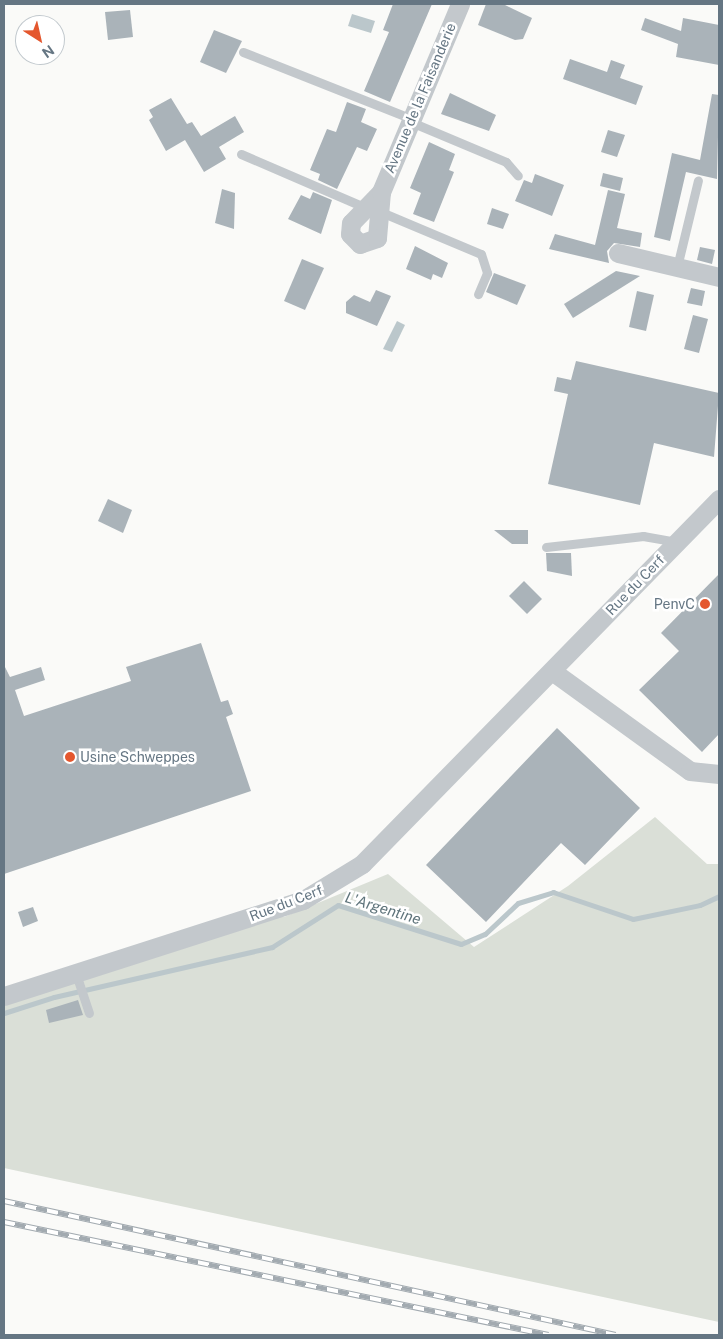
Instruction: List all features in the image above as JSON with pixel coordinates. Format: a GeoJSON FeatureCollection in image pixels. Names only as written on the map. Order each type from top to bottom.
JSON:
{"type":"FeatureCollection","features":[{"type":"Feature","properties":{"kind":"street","name":"Avenue de la Faisanderie"},"geometry":{"type":"LineString","coordinates":[[373,210],[460,4]]}},
{"type":"Feature","properties":{"kind":"street"},"geometry":{"type":"LineString","coordinates":[[618,253],[719,277]]}},
{"type":"Feature","properties":{"kind":"street","name":"Rue du Cerf"},"geometry":{"type":"LineString","coordinates":[[4,996],[77,978],[303,900],[330,886],[385,844],[719,499]]}},
{"type":"Feature","properties":{"kind":"street"},"geometry":{"type":"LineString","coordinates":[[552,671],[690,771],[719,774]]}},
{"type":"Feature","properties":{"kind":"lane"},"geometry":{"type":"LineString","coordinates":[[243,52],[412,121],[506,162],[518,176]]}},
{"type":"Feature","properties":{"kind":"lane"},"geometry":{"type":"LineString","coordinates":[[241,154],[481,254],[487,273],[478,294]]}},
{"type":"Feature","properties":{"kind":"lane"},"geometry":{"type":"LineString","coordinates":[[677,267],[698,180]]}},
{"type":"Feature","properties":{"kind":"lane"},"geometry":{"type":"LineString","coordinates":[[546,547],[643,536],[676,542]]}},
{"type":"Feature","properties":{"kind":"lane"},"geometry":{"type":"LineString","coordinates":[[77,978],[89,1013]]}},
{"type":"Feature","properties":{"kind":"shaded area"},"geometry":{"type":"Polygon","coordinates":[[[352,14],[375,21],[371,33],[348,26],[352,14]]]}},
{"type":"Feature","properties":{"kind":"shaded area"},"geometry":{"type":"Polygon","coordinates":[[[397,321],[405,325],[392,352],[383,349],[397,321]]]}},
{"type":"Feature","properties":{"kind":"shaded area"},"geometry":{"type":"Polygon","coordinates":[[[655,817],[707,864],[719,864],[719,1322],[4,1168],[4,1003],[273,915],[284,917],[388,874],[474,947],[568,886],[655,817]]]}},
{"type":"Feature","properties":{"kind":"building"},"geometry":{"type":"Polygon","coordinates":[[[393,4],[432,4],[390,102],[364,91],[389,32],[383,30],[393,4]]]}},
{"type":"Feature","properties":{"kind":"building"},"geometry":{"type":"Polygon","coordinates":[[[486,4],[503,4],[532,18],[523,39],[515,40],[478,25],[486,4]]]}},
{"type":"Feature","properties":{"kind":"building"},"geometry":{"type":"Polygon","coordinates":[[[130,10],[133,37],[108,40],[105,12],[130,10]]]}},
{"type":"Feature","properties":{"kind":"building"},"geometry":{"type":"Polygon","coordinates":[[[645,18],[681,31],[683,18],[719,25],[719,65],[676,57],[678,44],[641,30],[645,18]]]}},
{"type":"Feature","properties":{"kind":"building"},"geometry":{"type":"Polygon","coordinates":[[[214,30],[242,41],[226,73],[200,62],[214,30]]]}},
{"type":"Feature","properties":{"kind":"building"},"geometry":{"type":"Polygon","coordinates":[[[570,59],[607,72],[611,60],[625,65],[620,78],[643,86],[636,105],[563,79],[570,59]]]}},
{"type":"Feature","properties":{"kind":"building"},"geometry":{"type":"Polygon","coordinates":[[[450,93],[496,115],[489,131],[441,114],[450,93]]]}},
{"type":"Feature","properties":{"kind":"building"},"geometry":{"type":"Polygon","coordinates":[[[712,94],[719,95],[717,179],[686,172],[670,241],[654,237],[672,153],[700,160],[712,94]]]}},
{"type":"Feature","properties":{"kind":"building"},"geometry":{"type":"Polygon","coordinates":[[[171,98],[187,124],[192,122],[201,136],[235,116],[244,132],[219,147],[226,159],[204,172],[185,140],[166,151],[149,120],[153,117],[149,110],[171,98]]]}},
{"type":"Feature","properties":{"kind":"building"},"geometry":{"type":"Polygon","coordinates":[[[347,102],[366,109],[361,122],[377,129],[367,151],[357,147],[337,189],[318,180],[320,174],[310,170],[327,129],[336,132],[347,102]]]}},
{"type":"Feature","properties":{"kind":"building"},"geometry":{"type":"Polygon","coordinates":[[[608,130],[625,135],[617,157],[601,152],[608,130]]]}},
{"type":"Feature","properties":{"kind":"building"},"geometry":{"type":"Polygon","coordinates":[[[429,142],[455,154],[449,170],[454,172],[434,222],[413,214],[421,193],[410,188],[429,142]]]}},
{"type":"Feature","properties":{"kind":"building"},"geometry":{"type":"Polygon","coordinates":[[[603,173],[623,178],[620,191],[600,186],[603,173]]]}},
{"type":"Feature","properties":{"kind":"building"},"geometry":{"type":"Polygon","coordinates":[[[535,174],[564,185],[552,216],[515,201],[524,180],[532,183],[535,174]]]}},
{"type":"Feature","properties":{"kind":"building"},"geometry":{"type":"Polygon","coordinates":[[[222,189],[235,193],[234,229],[215,223],[222,189]]]}},
{"type":"Feature","properties":{"kind":"building"},"geometry":{"type":"Polygon","coordinates":[[[608,190],[625,194],[617,228],[642,233],[640,247],[614,243],[607,251],[609,263],[549,249],[555,234],[595,245],[608,190]]]}},
{"type":"Feature","properties":{"kind":"building"},"geometry":{"type":"Polygon","coordinates":[[[313,192],[332,200],[321,234],[288,219],[301,195],[310,199],[313,192]]]}},
{"type":"Feature","properties":{"kind":"building"},"geometry":{"type":"Polygon","coordinates":[[[492,208],[509,214],[503,229],[487,224],[492,208]]]}},
{"type":"Feature","properties":{"kind":"building"},"geometry":{"type":"Polygon","coordinates":[[[415,246],[448,263],[442,278],[433,274],[431,280],[406,269],[415,246]]]}},
{"type":"Feature","properties":{"kind":"building"},"geometry":{"type":"Polygon","coordinates":[[[700,247],[715,250],[712,264],[697,260],[700,247]]]}},
{"type":"Feature","properties":{"kind":"building"},"geometry":{"type":"Polygon","coordinates":[[[302,259],[324,268],[305,310],[284,301],[302,259]]]}},
{"type":"Feature","properties":{"kind":"building"},"geometry":{"type":"Polygon","coordinates":[[[616,271],[640,276],[573,318],[564,304],[616,271]]]}},
{"type":"Feature","properties":{"kind":"building"},"geometry":{"type":"Polygon","coordinates":[[[494,273],[526,285],[517,305],[486,292],[494,273]]]}},
{"type":"Feature","properties":{"kind":"building"},"geometry":{"type":"Polygon","coordinates":[[[691,288],[705,291],[702,306],[687,303],[691,288]]]}},
{"type":"Feature","properties":{"kind":"building"},"geometry":{"type":"Polygon","coordinates":[[[376,290],[391,296],[377,326],[346,313],[346,302],[354,295],[370,302],[376,290]]]}},
{"type":"Feature","properties":{"kind":"building"},"geometry":{"type":"Polygon","coordinates":[[[637,291],[654,295],[646,331],[629,327],[637,291]]]}},
{"type":"Feature","properties":{"kind":"building"},"geometry":{"type":"Polygon","coordinates":[[[693,315],[708,319],[699,353],[684,349],[693,315]]]}},
{"type":"Feature","properties":{"kind":"building"},"geometry":{"type":"Polygon","coordinates":[[[576,361],[719,393],[714,457],[654,443],[640,505],[548,484],[568,394],[554,391],[557,377],[571,380],[576,361]]]}},
{"type":"Feature","properties":{"kind":"building"},"geometry":{"type":"Polygon","coordinates":[[[108,499],[132,510],[123,533],[98,521],[108,499]]]}},
{"type":"Feature","properties":{"kind":"building"},"geometry":{"type":"Polygon","coordinates":[[[494,530],[528,530],[528,544],[512,544],[494,530]]]}},
{"type":"Feature","properties":{"kind":"building"},"geometry":{"type":"Polygon","coordinates":[[[546,553],[571,553],[572,576],[547,571],[546,553]]]}},
{"type":"Feature","properties":{"kind":"building"},"geometry":{"type":"Polygon","coordinates":[[[719,574],[719,734],[702,752],[639,690],[679,651],[661,633],[719,574]]]}},
{"type":"Feature","properties":{"kind":"building"},"geometry":{"type":"Polygon","coordinates":[[[524,581],[542,599],[527,614],[509,596],[524,581]]]}},
{"type":"Feature","properties":{"kind":"building","name":"Usine Schweppes"},"geometry":{"type":"Polygon","coordinates":[[[201,643],[221,702],[228,700],[233,714],[226,717],[251,791],[4,874],[4,665],[10,677],[41,667],[45,680],[15,690],[24,716],[131,681],[126,667],[201,643]]]}},
{"type":"Feature","properties":{"kind":"building"},"geometry":{"type":"Polygon","coordinates":[[[557,728],[640,808],[585,865],[561,843],[486,922],[426,865],[557,728]]]}},
{"type":"Feature","properties":{"kind":"building"},"geometry":{"type":"Polygon","coordinates":[[[33,907],[38,921],[23,927],[18,912],[33,907]]]}},
{"type":"Feature","properties":{"kind":"building"},"geometry":{"type":"Polygon","coordinates":[[[78,1000],[83,1015],[49,1023],[46,1010],[78,1000]]]}},
{"type":"Feature","properties":{"kind":"waterway","name":"L'Argentine"},"geometry":{"type":"LineString","coordinates":[[4,1013],[54,997],[272,947],[338,905],[461,944],[485,934],[518,903],[553,892],[633,919],[700,905],[719,896]]}},
{"type":"Feature","properties":{"kind":"railway"},"geometry":{"type":"LineString","coordinates":[[4,1201],[616,1335]]}},
{"type":"Feature","properties":{"kind":"railway"},"geometry":{"type":"LineString","coordinates":[[4,1222],[548,1335]]}},
{"type":"Feature","properties":{"kind":"place","name":"PenvC"},"geometry":{"type":"Point","coordinates":[705,604]}},
{"type":"Feature","properties":{"kind":"place","name":"Usine Schweppes"},"geometry":{"type":"Point","coordinates":[70,757]}}]}
